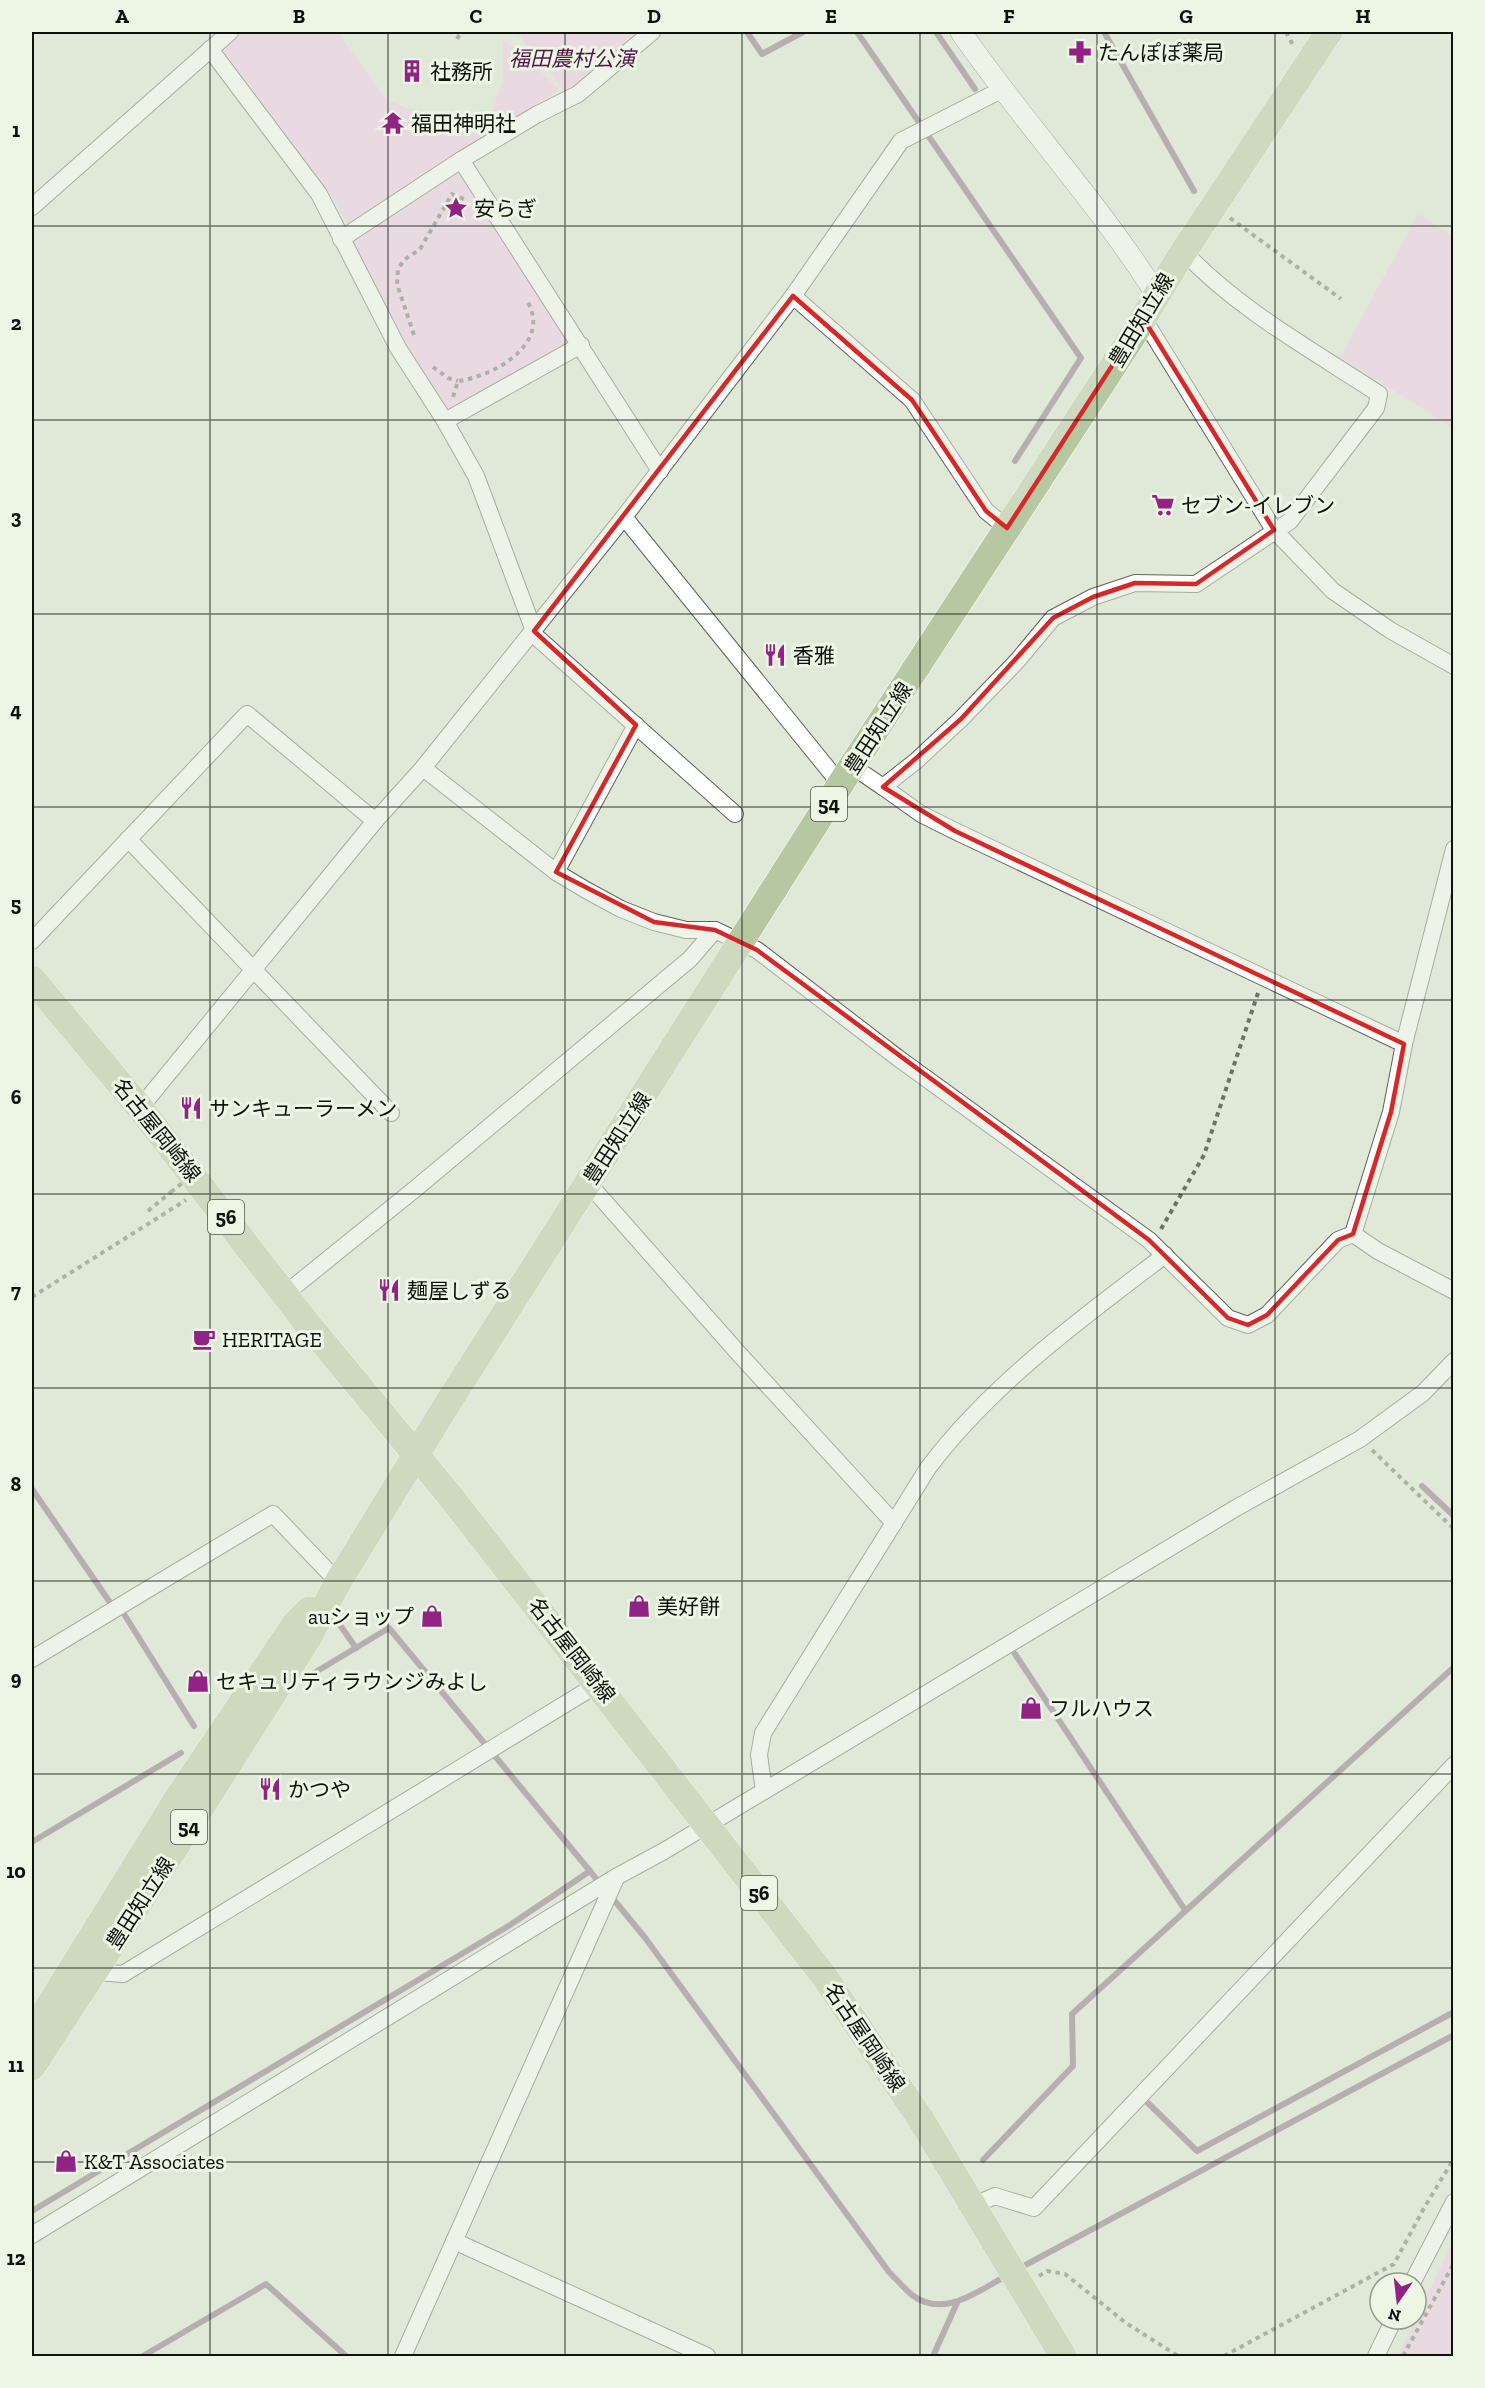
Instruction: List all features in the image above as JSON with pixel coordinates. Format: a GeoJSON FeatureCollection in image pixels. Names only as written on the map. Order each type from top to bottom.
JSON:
{"type":"FeatureCollection","features":[{"type":"Feature","properties":{"kind":"main road","name":"豊田知立線"},"geometry":{"type":"LineString","coordinates":[[32,2067],[96,1972],[308,1638],[338,1582],[847,776],[1143,318],[1156,294],[1329,32]]}},
{"type":"Feature","properties":{"kind":"main road","name":"名古屋岡崎線"},"geometry":{"type":"LineString","coordinates":[[32,979],[140,1108],[205,1176],[285,1294],[386,1415],[824,1976],[920,2118],[1064,2356]]}},
{"type":"Feature","properties":{"kind":"main road","name":"豊田知立線"},"geometry":{"type":"LineString","coordinates":[[32,2033],[177,1799],[295,1624],[338,1582]]}},
{"type":"Feature","properties":{"kind":"street"},"geometry":{"type":"LineString","coordinates":[[32,207],[230,32]]}},
{"type":"Feature","properties":{"kind":"street"},"geometry":{"type":"LineString","coordinates":[[341,239],[461,160],[536,115],[578,94],[652,32]]}},
{"type":"Feature","properties":{"kind":"street"},"geometry":{"type":"LineString","coordinates":[[961,32],[1001,90],[1058,159],[1156,294]]}},
{"type":"Feature","properties":{"kind":"street"},"geometry":{"type":"LineString","coordinates":[[210,49],[319,194],[398,348],[445,421],[476,476],[533,632],[735,814]]}},
{"type":"Feature","properties":{"kind":"street"},"geometry":{"type":"LineString","coordinates":[[140,1108],[375,821],[423,768],[624,517],[793,296],[901,141],[1001,90]]}},
{"type":"Feature","properties":{"kind":"street"},"geometry":{"type":"LineString","coordinates":[[461,160],[660,471]]}},
{"type":"Feature","properties":{"kind":"street"},"geometry":{"type":"LineString","coordinates":[[883,787],[916,761],[961,719],[1018,660],[1053,618],[1093,597],[1134,583],[1196,584],[1290,521],[1376,408],[1379,394],[1274,325],[1206,276],[1184,252]]}},
{"type":"Feature","properties":{"kind":"street"},"geometry":{"type":"LineString","coordinates":[[793,296],[912,400],[986,511],[1007,528]]}},
{"type":"Feature","properties":{"kind":"street"},"geometry":{"type":"LineString","coordinates":[[1143,318],[1274,530],[1333,591],[1390,630],[1454,666]]}},
{"type":"Feature","properties":{"kind":"street"},"geometry":{"type":"LineString","coordinates":[[445,421],[581,345]]}},
{"type":"Feature","properties":{"kind":"street"},"geometry":{"type":"LineString","coordinates":[[624,517],[847,776],[883,787],[921,814],[965,836],[1264,975],[1404,1044]]}},
{"type":"Feature","properties":{"kind":"street"},"geometry":{"type":"LineString","coordinates":[[32,941],[247,714],[375,821]]}},
{"type":"Feature","properties":{"kind":"street"},"geometry":{"type":"LineString","coordinates":[[556,872],[636,725]]}},
{"type":"Feature","properties":{"kind":"street"},"geometry":{"type":"LineString","coordinates":[[423,768],[556,872],[621,909],[654,922],[686,930],[715,930],[743,942],[1149,1240],[1227,1318],[1248,1325],[1267,1315],[1338,1240],[1353,1234]]}},
{"type":"Feature","properties":{"kind":"street"},"geometry":{"type":"LineString","coordinates":[[128,839],[391,1113]]}},
{"type":"Feature","properties":{"kind":"street"},"geometry":{"type":"LineString","coordinates":[[1353,1234],[1391,1112],[1404,1044],[1454,849]]}},
{"type":"Feature","properties":{"kind":"street"},"geometry":{"type":"LineString","coordinates":[[285,1294],[415,1189],[690,959],[715,930]]}},
{"type":"Feature","properties":{"kind":"street"},"geometry":{"type":"LineString","coordinates":[[588,1183],[733,1347],[894,1523]]}},
{"type":"Feature","properties":{"kind":"street"},"geometry":{"type":"LineString","coordinates":[[1353,1234],[1378,1251],[1454,1291]]}},
{"type":"Feature","properties":{"kind":"street"},"geometry":{"type":"LineString","coordinates":[[764,1791],[759,1755],[763,1733],[894,1523],[951,1438],[1038,1354],[1165,1255]]}},
{"type":"Feature","properties":{"kind":"street"},"geometry":{"type":"LineString","coordinates":[[32,2235],[616,1877],[764,1791],[1217,1519],[1360,1439],[1423,1393],[1454,1361]]}},
{"type":"Feature","properties":{"kind":"street"},"geometry":{"type":"LineString","coordinates":[[32,1659],[273,1514],[338,1582]]}},
{"type":"Feature","properties":{"kind":"street"},"geometry":{"type":"LineString","coordinates":[[96,1972],[123,1974],[598,1684]]}},
{"type":"Feature","properties":{"kind":"street"},"geometry":{"type":"LineString","coordinates":[[972,2206],[995,2196],[1034,2208],[1454,1765]]}},
{"type":"Feature","properties":{"kind":"street"},"geometry":{"type":"LineString","coordinates":[[403,2356],[616,1877]]}},
{"type":"Feature","properties":{"kind":"street"},"geometry":{"type":"LineString","coordinates":[[1418,2271],[1454,2202]]}},
{"type":"Feature","properties":{"kind":"street"},"geometry":{"type":"LineString","coordinates":[[454,2241],[707,2356]]}},
{"type":"Feature","properties":{"kind":"street"},"geometry":{"type":"LineString","coordinates":[[1376,2356],[1388,2331]]}},
{"type":"Feature","properties":{"kind":"path"},"geometry":{"type":"LineString","coordinates":[[457,39],[461,32]]}},
{"type":"Feature","properties":{"kind":"path"},"geometry":{"type":"LineString","coordinates":[[419,345],[407,319],[397,284],[398,269],[404,260],[420,249],[435,226],[445,202],[452,194],[472,205]]}},
{"type":"Feature","properties":{"kind":"path"},"geometry":{"type":"LineString","coordinates":[[1214,206],[1341,299]]}},
{"type":"Feature","properties":{"kind":"path"},"geometry":{"type":"LineString","coordinates":[[430,364],[438,372],[458,381],[476,379],[496,369],[524,347],[530,336],[533,321],[531,306],[525,296]]}},
{"type":"Feature","properties":{"kind":"path"},"geometry":{"type":"LineString","coordinates":[[445,421],[458,381]]}},
{"type":"Feature","properties":{"kind":"path"},"geometry":{"type":"LineString","coordinates":[[1149,1240],[1162,1227],[1204,1155],[1264,975]]}},
{"type":"Feature","properties":{"kind":"path"},"geometry":{"type":"LineString","coordinates":[[148,1211],[171,1192],[205,1176]]}},
{"type":"Feature","properties":{"kind":"path"},"geometry":{"type":"LineString","coordinates":[[32,1297],[205,1176]]}},
{"type":"Feature","properties":{"kind":"path"},"geometry":{"type":"LineString","coordinates":[[1360,1439],[1454,1529]]}},
{"type":"Feature","properties":{"kind":"path"},"geometry":{"type":"LineString","coordinates":[[1224,2356],[1394,2265],[1453,2160]]}},
{"type":"Feature","properties":{"kind":"path"},"geometry":{"type":"LineString","coordinates":[[1403,2356],[1454,2263]]}},
{"type":"Feature","properties":{"kind":"path"},"geometry":{"type":"LineString","coordinates":[[1021,2287],[1047,2271],[1065,2274],[1126,2323],[1179,2356]]}},
{"type":"Feature","properties":{"kind":"highlighted area"},"geometry":{"type":"Polygon","coordinates":[[[793,296],[912,400],[986,511],[1007,528],[1143,318],[1274,530],[1196,584],[1135,583],[1093,597],[1053,618],[961,719],[883,787],[955,831],[1404,1044],[1391,1112],[1353,1234],[1338,1240],[1267,1315],[1248,1325],[1228,1318],[1149,1240],[757,950],[715,930],[654,922],[556,872],[636,725],[534,631],[793,296]]]}},
{"type":"Feature","properties":{"kind":"green space","name":"福田神明社"},"geometry":{"type":"Polygon","coordinates":[[[242,32],[338,32],[386,99],[469,135],[488,122],[503,80],[502,39],[527,57],[559,90],[451,157],[349,226],[329,192],[222,48],[242,32]]]}},
{"type":"Feature","properties":{"kind":"green space","name":"福田農村公演"},"geometry":{"type":"Polygon","coordinates":[[[516,32],[647,32],[567,94],[516,32]]]}},
{"type":"Feature","properties":{"kind":"green space"},"geometry":{"type":"Polygon","coordinates":[[[462,170],[576,344],[447,417],[348,242],[462,170]]]}},
{"type":"Feature","properties":{"kind":"green space"},"geometry":{"type":"Polygon","coordinates":[[[1418,214],[1453,236],[1453,428],[1340,357],[1418,214]]]}},
{"type":"Feature","properties":{"kind":"green space"},"geometry":{"type":"Polygon","coordinates":[[[1453,2241],[1453,2356],[1398,2356],[1410,2331],[1428,2331],[1428,2293],[1453,2241]]]}},
{"type":"Feature","properties":{"kind":"waterway"},"geometry":{"type":"LineString","coordinates":[[747,32],[762,54],[803,32]]}},
{"type":"Feature","properties":{"kind":"waterway"},"geometry":{"type":"LineString","coordinates":[[857,32],[1081,358],[1015,461]]}},
{"type":"Feature","properties":{"kind":"waterway"},"geometry":{"type":"LineString","coordinates":[[936,32],[975,89]]}},
{"type":"Feature","properties":{"kind":"waterway"},"geometry":{"type":"LineString","coordinates":[[1104,32],[1194,191]]}},
{"type":"Feature","properties":{"kind":"waterway"},"geometry":{"type":"LineString","coordinates":[[1422,1486],[1454,1516]]}},
{"type":"Feature","properties":{"kind":"waterway"},"geometry":{"type":"LineString","coordinates":[[32,1489],[109,1601]]}},
{"type":"Feature","properties":{"kind":"waterway"},"geometry":{"type":"LineString","coordinates":[[124,1614],[194,1726]]}},
{"type":"Feature","properties":{"kind":"waterway"},"geometry":{"type":"LineString","coordinates":[[340,1625],[356,1648]]}},
{"type":"Feature","properties":{"kind":"waterway"},"geometry":{"type":"LineString","coordinates":[[304,1679],[389,1628],[590,1871]]}},
{"type":"Feature","properties":{"kind":"waterway"},"geometry":{"type":"LineString","coordinates":[[1015,1654],[1185,1910]]}},
{"type":"Feature","properties":{"kind":"waterway"},"geometry":{"type":"LineString","coordinates":[[983,2160],[1073,2066],[1072,2014],[1454,1667]]}},
{"type":"Feature","properties":{"kind":"waterway"},"geometry":{"type":"LineString","coordinates":[[32,1842],[181,1753]]}},
{"type":"Feature","properties":{"kind":"waterway"},"geometry":{"type":"LineString","coordinates":[[32,2211],[510,1925],[590,1871],[601,1885]]}},
{"type":"Feature","properties":{"kind":"waterway"},"geometry":{"type":"LineString","coordinates":[[610,1895],[646,1939],[889,2272],[912,2295],[924,2302],[948,2303],[972,2295],[1006,2276]]}},
{"type":"Feature","properties":{"kind":"waterway"},"geometry":{"type":"LineString","coordinates":[[1148,2103],[1197,2151],[1454,2012]]}},
{"type":"Feature","properties":{"kind":"waterway"},"geometry":{"type":"LineString","coordinates":[[1018,2269],[1454,2035]]}},
{"type":"Feature","properties":{"kind":"waterway"},"geometry":{"type":"LineString","coordinates":[[143,2356],[266,2284],[346,2356]]}},
{"type":"Feature","properties":{"kind":"waterway"},"geometry":{"type":"LineString","coordinates":[[933,2356],[957,2303]]}},
{"type":"Feature","properties":{"kind":"place","name":"たんぽぽ薬局"},"geometry":{"type":"Point","coordinates":[1080,52]}},
{"type":"Feature","properties":{"kind":"place","name":"社務所"},"geometry":{"type":"Point","coordinates":[412,71]}},
{"type":"Feature","properties":{"kind":"place","name":"福田神明社"},"geometry":{"type":"Point","coordinates":[393,123]}},
{"type":"Feature","properties":{"kind":"place","name":"安らぎ"},"geometry":{"type":"Point","coordinates":[456,208]}},
{"type":"Feature","properties":{"kind":"place","name":"セブン-イレブン"},"geometry":{"type":"Point","coordinates":[1163,505]}},
{"type":"Feature","properties":{"kind":"place","name":"香雅"},"geometry":{"type":"Point","coordinates":[775,655]}},
{"type":"Feature","properties":{"kind":"place","name":"サンキューラーメン"},"geometry":{"type":"Point","coordinates":[191,1108]}},
{"type":"Feature","properties":{"kind":"place","name":"麺屋しずる"},"geometry":{"type":"Point","coordinates":[389,1290]}},
{"type":"Feature","properties":{"kind":"place","name":"HERITAGE"},"geometry":{"type":"Point","coordinates":[204,1339]}},
{"type":"Feature","properties":{"kind":"place","name":"美好餅"},"geometry":{"type":"Point","coordinates":[639,1606]}},
{"type":"Feature","properties":{"kind":"place","name":"auショップ"},"geometry":{"type":"Point","coordinates":[432,1616]}},
{"type":"Feature","properties":{"kind":"place","name":"セキュリティラウンジみよし"},"geometry":{"type":"Point","coordinates":[198,1681]}},
{"type":"Feature","properties":{"kind":"place","name":"フルハウス"},"geometry":{"type":"Point","coordinates":[1031,1708]}},
{"type":"Feature","properties":{"kind":"place","name":"かつや"},"geometry":{"type":"Point","coordinates":[270,1789]}},
{"type":"Feature","properties":{"kind":"place","name":"K&T Associates"},"geometry":{"type":"Point","coordinates":[66,2161]}}]}
